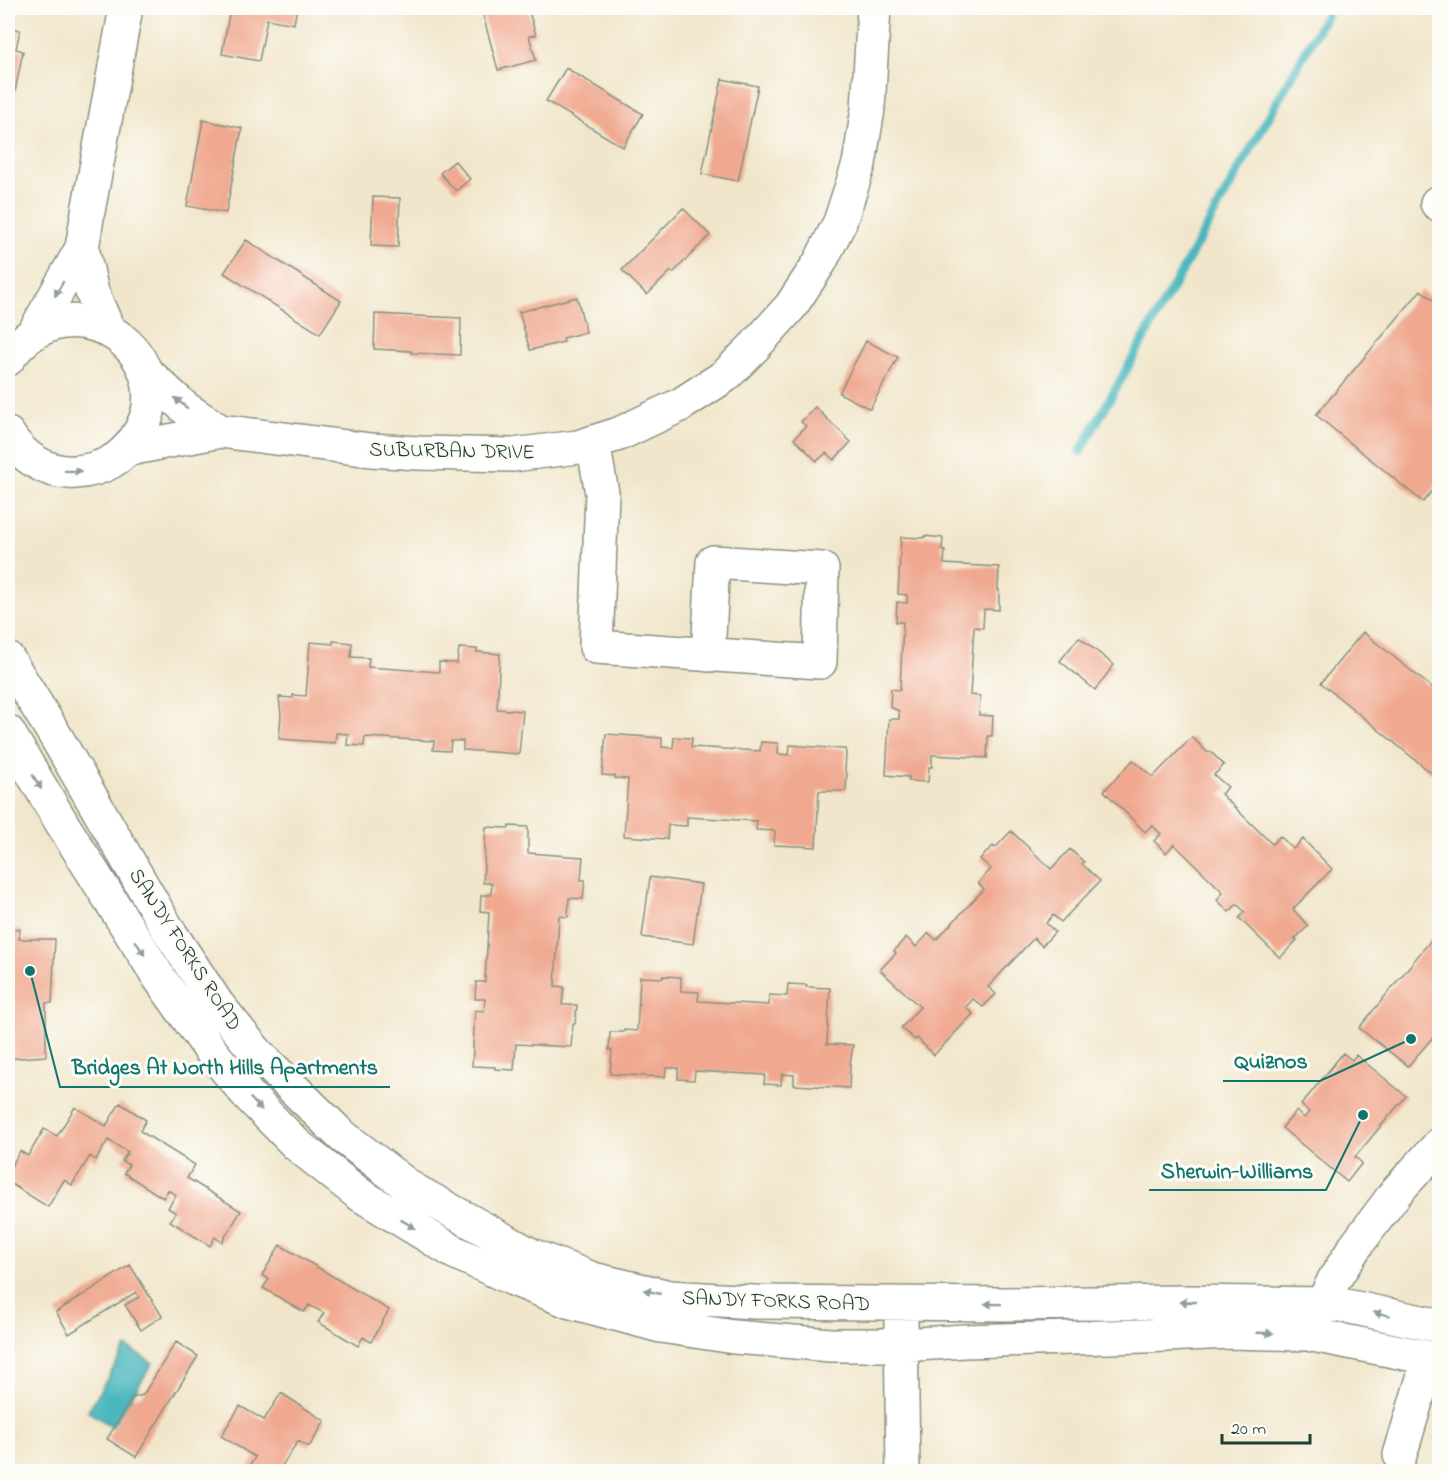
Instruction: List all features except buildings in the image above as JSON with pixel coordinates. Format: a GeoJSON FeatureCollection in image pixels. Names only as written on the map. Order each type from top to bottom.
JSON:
{"type":"FeatureCollection","features":[{"type":"Feature","properties":{"kind":"street"},"geometry":{"type":"LineString","coordinates":[[35,331],[82,248],[126,8]]}},
{"type":"Feature","properties":{"kind":"street","name":"SUBURBAN DRIVE"},"geometry":{"type":"LineString","coordinates":[[129,449],[220,431],[371,450],[513,454],[578,447],[593,443],[619,434],[680,405],[725,376],[791,306],[814,271],[840,222],[859,164],[868,110],[874,8]]}},
{"type":"Feature","properties":{"kind":"street"},"geometry":{"type":"LineString","coordinates":[[82,248],[92,292],[108,329]]}},
{"type":"Feature","properties":{"kind":"street"},"geometry":{"type":"LineString","coordinates":[[8,359],[20,343],[35,331],[53,324],[72,321],[91,323],[108,329],[124,340],[136,354],[147,381]]}},
{"type":"Feature","properties":{"kind":"street","name":"SUBURBAN DRIVE"},"geometry":{"type":"LineString","coordinates":[[147,381],[220,431]]}},
{"type":"Feature","properties":{"kind":"street","name":"SUBURBAN DRIVE"},"geometry":{"type":"LineString","coordinates":[[14,449],[45,467],[67,473],[90,471],[111,463],[129,449],[142,430],[148,409],[147,381]]}},
{"type":"Feature","properties":{"kind":"street"},"geometry":{"type":"LineString","coordinates":[[593,443],[602,492],[596,647],[708,655]]}},
{"type":"Feature","properties":{"kind":"street","name":"SANDY FORKS ROAD"},"geometry":{"type":"LineString","coordinates":[[8,659],[167,928],[217,1004],[257,1053],[341,1135],[412,1189],[531,1255],[594,1279],[670,1297],[754,1302],[1323,1304],[1346,1306],[1440,1326]]}},
{"type":"Feature","properties":{"kind":"street","name":"SANDY FORKS ROAD"},"geometry":{"type":"LineString","coordinates":[[8,732],[63,825],[158,976],[214,1055],[248,1095],[297,1145],[359,1194],[454,1252],[513,1279],[568,1301],[661,1326],[734,1337],[831,1346],[1230,1332],[1308,1334],[1434,1359]]}},
{"type":"Feature","properties":{"kind":"street"},"geometry":{"type":"LineString","coordinates":[[1308,1334],[1334,1280],[1344,1239],[1397,1191],[1440,1144]]}},
{"type":"Feature","properties":{"kind":"street"},"geometry":{"type":"LineString","coordinates":[[901,1303],[903,1472]]}},
{"type":"Feature","properties":{"kind":"street"},"geometry":{"type":"LineString","coordinates":[[1400,1455],[1434,1359]]}},
{"type":"Feature","properties":{"kind":"water"},"geometry":{"type":"Polygon","coordinates":[[[126,1347],[153,1363],[112,1427],[88,1411],[126,1347]]]}},
{"type":"Feature","properties":{"kind":"waterway"},"geometry":{"type":"LineString","coordinates":[[1080,452],[1330,8]]}},
{"type":"Feature","properties":{"kind":"place","name":"Bridges At North Hills Apartments"},"geometry":{"type":"Point","coordinates":[30,971]}},
{"type":"Feature","properties":{"kind":"place","name":"Quiznos"},"geometry":{"type":"Point","coordinates":[1411,1039]}},
{"type":"Feature","properties":{"kind":"place","name":"Sherwin-Williams"},"geometry":{"type":"Point","coordinates":[1363,1115]}}]}
